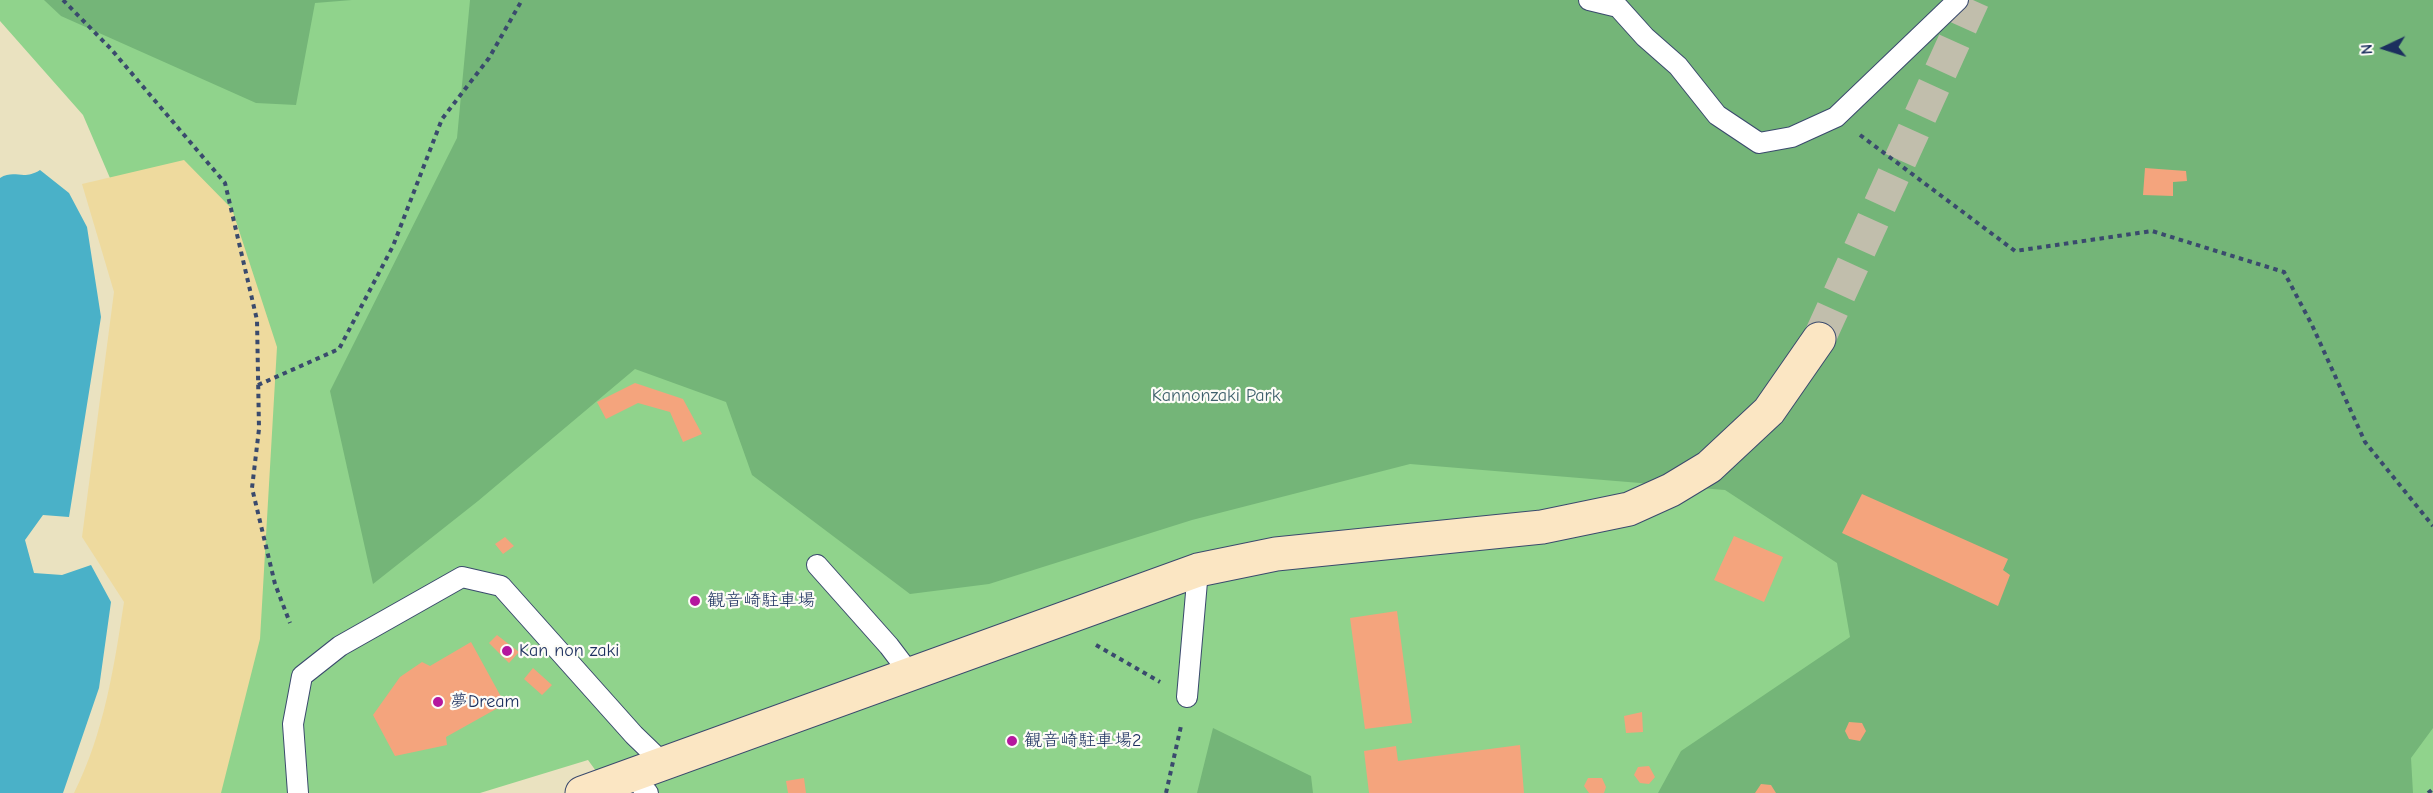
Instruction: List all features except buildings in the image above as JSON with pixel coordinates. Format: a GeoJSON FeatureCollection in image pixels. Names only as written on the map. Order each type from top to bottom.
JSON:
{"type":"FeatureCollection","features":[{"type":"Feature","properties":{"kind":"street"},"geometry":{"type":"LineString","coordinates":[[582,793],[639,784],[663,763],[1198,570],[1276,554],[1542,527],[1629,509],[1671,490],[1709,467],[1769,411],[1819,339]]}},
{"type":"Feature","properties":{"kind":"lane"},"geometry":{"type":"LineString","coordinates":[[1589,0],[1617,8],[1678,66],[1717,115],[1759,144],[1792,137],[1836,117],[1958,0]]}},
{"type":"Feature","properties":{"kind":"lane"},"geometry":{"type":"LineString","coordinates":[[817,565],[889,646],[911,675]]}},
{"type":"Feature","properties":{"kind":"lane"},"geometry":{"type":"LineString","coordinates":[[1187,697],[1198,570]]}},
{"type":"Feature","properties":{"kind":"lane"},"geometry":{"type":"LineString","coordinates":[[298,793],[293,724],[302,676],[340,646],[462,577],[501,586],[634,735],[663,763]]}},
{"type":"Feature","properties":{"kind":"path"},"geometry":{"type":"LineString","coordinates":[[63,0],[111,49],[225,183],[257,320],[259,429],[252,488],[274,584],[290,623]]}},
{"type":"Feature","properties":{"kind":"path"},"geometry":{"type":"LineString","coordinates":[[258,385],[339,349],[393,246],[442,119],[489,58],[522,0]]}},
{"type":"Feature","properties":{"kind":"path"},"geometry":{"type":"LineString","coordinates":[[1836,117],[2015,251],[2152,231],[2284,272],[2312,325],[2365,442],[2433,526]]}},
{"type":"Feature","properties":{"kind":"path"},"geometry":{"type":"LineString","coordinates":[[1093,643],[1187,697],[1166,793]]}},
{"type":"Feature","properties":{"kind":"path"},"geometry":{"type":"LineString","coordinates":[[2428,793],[2433,789]]}},
{"type":"Feature","properties":{"kind":"green space","name":"Kannonzaki Park"},"geometry":{"type":"Polygon","coordinates":[[[0,0],[2433,0],[2433,793],[612,793],[588,760],[480,793],[218,793],[178,337],[83,115],[0,21],[0,0]]]}},
{"type":"Feature","properties":{"kind":"green space"},"geometry":{"type":"Polygon","coordinates":[[[44,0],[352,0],[315,3],[296,105],[256,103],[61,16],[44,0]]]}},
{"type":"Feature","properties":{"kind":"green space","name":"Kannonzaki Park"},"geometry":{"type":"Polygon","coordinates":[[[470,0],[2433,0],[2433,728],[2411,758],[2413,793],[1658,793],[1681,751],[1850,637],[1837,563],[1725,490],[1410,464],[1192,520],[989,584],[910,594],[752,475],[726,402],[635,369],[478,501],[373,584],[330,391],[457,138],[470,0]]]}},
{"type":"Feature","properties":{"kind":"green space"},"geometry":{"type":"Polygon","coordinates":[[[1213,728],[1311,776],[1313,793],[1197,793],[1213,728]]]}},
{"type":"Feature","properties":{"kind":"sand"},"geometry":{"type":"Polygon","coordinates":[[[184,160],[232,209],[277,347],[260,639],[221,793],[74,793],[100,724],[112,676],[124,602],[82,537],[114,292],[82,184],[184,160]]]}},
{"type":"Feature","properties":{"kind":"water"},"geometry":{"type":"Polygon","coordinates":[[[40,170],[69,193],[87,227],[101,317],[69,517],[43,515],[25,540],[34,573],[62,575],[91,565],[111,602],[99,688],[63,793],[0,793],[0,178],[10,174],[29,175],[40,170]]]}},
{"type":"Feature","properties":{"kind":"tunnel"},"geometry":{"type":"LineString","coordinates":[[1819,339],[1973,0]]}},
{"type":"Feature","properties":{"kind":"place","name":"観音崎駐車場"},"geometry":{"type":"Point","coordinates":[695,601]}},
{"type":"Feature","properties":{"kind":"place","name":"Kan non zaki"},"geometry":{"type":"Point","coordinates":[507,651]}},
{"type":"Feature","properties":{"kind":"place","name":"夢Dream"},"geometry":{"type":"Point","coordinates":[438,702]}},
{"type":"Feature","properties":{"kind":"place","name":"観音崎駐車場2"},"geometry":{"type":"Point","coordinates":[1012,741]}}]}
